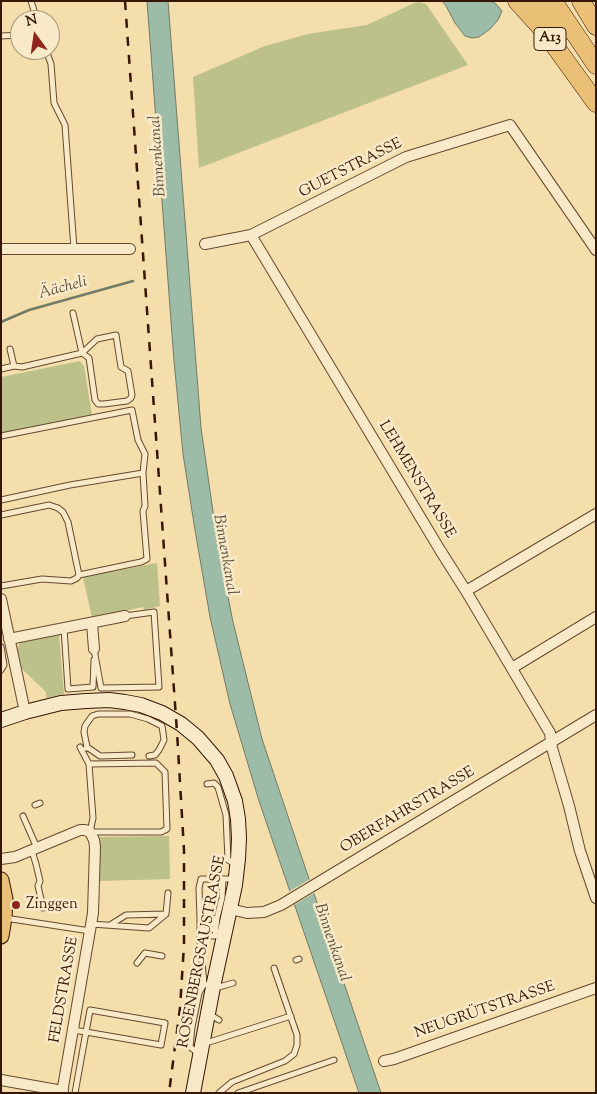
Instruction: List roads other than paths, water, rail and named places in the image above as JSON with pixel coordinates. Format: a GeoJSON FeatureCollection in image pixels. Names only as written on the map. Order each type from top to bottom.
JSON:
{"type":"FeatureCollection","features":[{"type":"Feature","properties":{"kind":"highway","name":"A13"},"geometry":{"type":"LineString","coordinates":[[517,1],[544,32],[596,103]]}},
{"type":"Feature","properties":{"kind":"highway","name":"A13"},"geometry":{"type":"LineString","coordinates":[[537,1],[596,88]]}},
{"type":"Feature","properties":{"kind":"highway","name":"A13"},"geometry":{"type":"LineString","coordinates":[[553,1],[596,65]]}},
{"type":"Feature","properties":{"kind":"highway"},"geometry":{"type":"LineString","coordinates":[[581,1],[596,26]]}},
{"type":"Feature","properties":{"kind":"main road"},"geometry":{"type":"LineString","coordinates":[[1,880],[4,899],[4,918],[1,936]]}},
{"type":"Feature","properties":{"kind":"street","name":"GUETSTRASSE"},"geometry":{"type":"LineString","coordinates":[[205,244],[252,235],[406,156],[510,125],[596,250]]}},
{"type":"Feature","properties":{"kind":"street","name":"LEHMENSTRASSE"},"geometry":{"type":"LineString","coordinates":[[252,235],[550,733],[580,851],[596,898]]}},
{"type":"Feature","properties":{"kind":"street"},"geometry":{"type":"LineString","coordinates":[[1,249],[130,249]]}},
{"type":"Feature","properties":{"kind":"street"},"geometry":{"type":"LineString","coordinates":[[466,591],[596,514]]}},
{"type":"Feature","properties":{"kind":"street"},"geometry":{"type":"LineString","coordinates":[[1,600],[6,635],[25,712]]}},
{"type":"Feature","properties":{"kind":"street"},"geometry":{"type":"LineString","coordinates":[[6,635],[64,628],[125,616]]}},
{"type":"Feature","properties":{"kind":"street"},"geometry":{"type":"LineString","coordinates":[[512,668],[596,617]]}},
{"type":"Feature","properties":{"kind":"street"},"geometry":{"type":"LineString","coordinates":[[92,623],[94,649]]}},
{"type":"Feature","properties":{"kind":"street","name":"ROSENBERGSAUSTRASSE"},"geometry":{"type":"LineString","coordinates":[[1,720],[25,712],[86,701],[109,700],[146,707],[162,713],[181,724],[198,738],[217,760],[226,776],[235,801],[239,838],[232,874],[230,909],[209,985],[214,1016],[201,1049],[193,1093]]}},
{"type":"Feature","properties":{"kind":"street","name":"OBERFAHRSTRASSE"},"geometry":{"type":"LineString","coordinates":[[230,909],[247,913],[264,912],[281,905],[596,715]]}},
{"type":"Feature","properties":{"kind":"street"},"geometry":{"type":"LineString","coordinates":[[1,859],[15,857],[35,850],[80,830],[90,832]]}},
{"type":"Feature","properties":{"kind":"street","name":"FELDSTRASSE"},"geometry":{"type":"LineString","coordinates":[[62,1092],[89,956],[93,913],[95,847],[90,832]]}},
{"type":"Feature","properties":{"kind":"street","name":"NEUGRÜTSTRASSE"},"geometry":{"type":"LineString","coordinates":[[384,1060],[394,1059],[596,988]]}},
{"type":"Feature","properties":{"kind":"street"},"geometry":{"type":"LineString","coordinates":[[1,1080],[27,1089],[62,1092]]}},
{"type":"Feature","properties":{"kind":"lane"},"geometry":{"type":"LineString","coordinates":[[50,60],[54,103],[65,125],[74,249]]}},
{"type":"Feature","properties":{"kind":"lane"},"geometry":{"type":"LineString","coordinates":[[1,369],[14,366],[22,367],[82,353],[96,339],[116,335],[121,367],[128,371],[131,398],[104,404],[98,404],[95,400],[89,358],[82,353],[72,313]]}},
{"type":"Feature","properties":{"kind":"lane"},"geometry":{"type":"LineString","coordinates":[[10,349],[14,366]]}},
{"type":"Feature","properties":{"kind":"lane"},"geometry":{"type":"LineString","coordinates":[[1,436],[132,410],[138,440],[145,454],[143,473],[145,506],[143,511],[147,559],[141,562],[79,575],[78,578],[71,581],[42,578],[22,585],[1,586]]}},
{"type":"Feature","properties":{"kind":"lane"},"geometry":{"type":"LineString","coordinates":[[1,500],[70,485],[143,473]]}},
{"type":"Feature","properties":{"kind":"lane"},"geometry":{"type":"LineString","coordinates":[[1,515],[50,505],[58,508],[63,512],[68,522],[79,575]]}},
{"type":"Feature","properties":{"kind":"lane"},"geometry":{"type":"LineString","coordinates":[[94,649],[101,688],[159,687],[154,612],[125,616]]}},
{"type":"Feature","properties":{"kind":"lane"},"geometry":{"type":"LineString","coordinates":[[64,628],[68,689],[93,687],[94,649]]}},
{"type":"Feature","properties":{"kind":"lane"},"geometry":{"type":"LineString","coordinates":[[1,647],[4,665],[1,670]]}},
{"type":"Feature","properties":{"kind":"lane"},"geometry":{"type":"LineString","coordinates":[[132,756],[100,756],[88,747],[85,739],[85,726],[92,716],[98,714],[130,714],[148,719],[162,726],[164,740],[160,750],[155,755],[149,756]]}},
{"type":"Feature","properties":{"kind":"lane","name":"FELDSTRASSE"},"geometry":{"type":"LineString","coordinates":[[88,747],[81,749],[89,764],[93,818],[90,832]]}},
{"type":"Feature","properties":{"kind":"lane"},"geometry":{"type":"LineString","coordinates":[[89,764],[156,762],[165,772],[167,829],[160,832],[90,832]]}},
{"type":"Feature","properties":{"kind":"lane"},"geometry":{"type":"LineString","coordinates":[[200,928],[215,936],[222,898],[232,874],[228,860],[226,814],[218,787],[214,784],[207,784]]}},
{"type":"Feature","properties":{"kind":"lane"},"geometry":{"type":"LineString","coordinates":[[23,816],[35,850],[40,881],[38,886],[43,908]]}},
{"type":"Feature","properties":{"kind":"lane"},"geometry":{"type":"LineString","coordinates":[[209,985],[200,928],[201,879],[232,874]]}},
{"type":"Feature","properties":{"kind":"lane"},"geometry":{"type":"LineString","coordinates":[[4,918],[91,928],[110,925],[150,928],[166,914],[168,893]]}},
{"type":"Feature","properties":{"kind":"lane"},"geometry":{"type":"LineString","coordinates":[[110,925],[126,915],[166,914]]}},
{"type":"Feature","properties":{"kind":"lane"},"geometry":{"type":"LineString","coordinates":[[200,928],[216,923]]}},
{"type":"Feature","properties":{"kind":"lane"},"geometry":{"type":"LineString","coordinates":[[137,963],[145,953],[162,956]]}},
{"type":"Feature","properties":{"kind":"lane"},"geometry":{"type":"LineString","coordinates":[[219,1093],[232,1082],[284,1061],[294,1054],[297,1045],[297,1035],[274,968]]}},
{"type":"Feature","properties":{"kind":"lane"},"geometry":{"type":"LineString","coordinates":[[233,983],[222,986],[209,985],[199,993],[190,1047],[201,1049],[291,1016]]}},
{"type":"Feature","properties":{"kind":"lane"},"geometry":{"type":"LineString","coordinates":[[62,1092],[74,1093],[86,1032],[90,1010],[165,1023],[161,1046],[86,1032],[73,1030]]}},
{"type":"Feature","properties":{"kind":"lane"},"geometry":{"type":"LineString","coordinates":[[238,1093],[334,1060]]}},
{"type":"Feature","properties":{"kind":"water","name":"Binnenkanal"},"geometry":{"type":"Polygon","coordinates":[[[147,1],[168,1],[201,428],[218,546],[233,622],[262,739],[381,1093],[359,1093],[259,801],[230,704],[210,617],[183,454],[174,361],[147,1]]]}},
{"type":"Feature","properties":{"kind":"water"},"geometry":{"type":"Polygon","coordinates":[[[442,1],[491,1],[502,11],[498,20],[490,29],[479,37],[472,38],[465,36],[442,1]]]}},
{"type":"Feature","properties":{"kind":"waterway","name":"Äächeli"},"geometry":{"type":"LineString","coordinates":[[1,322],[29,310],[133,281]]}},
{"type":"Feature","properties":{"kind":"railway"},"geometry":{"type":"LineString","coordinates":[[125,1],[184,850],[184,945],[180,1008],[169,1093]]}},
{"type":"Feature","properties":{"kind":"place","name":"Zinggen"},"geometry":{"type":"Point","coordinates":[16,905]}}]}
